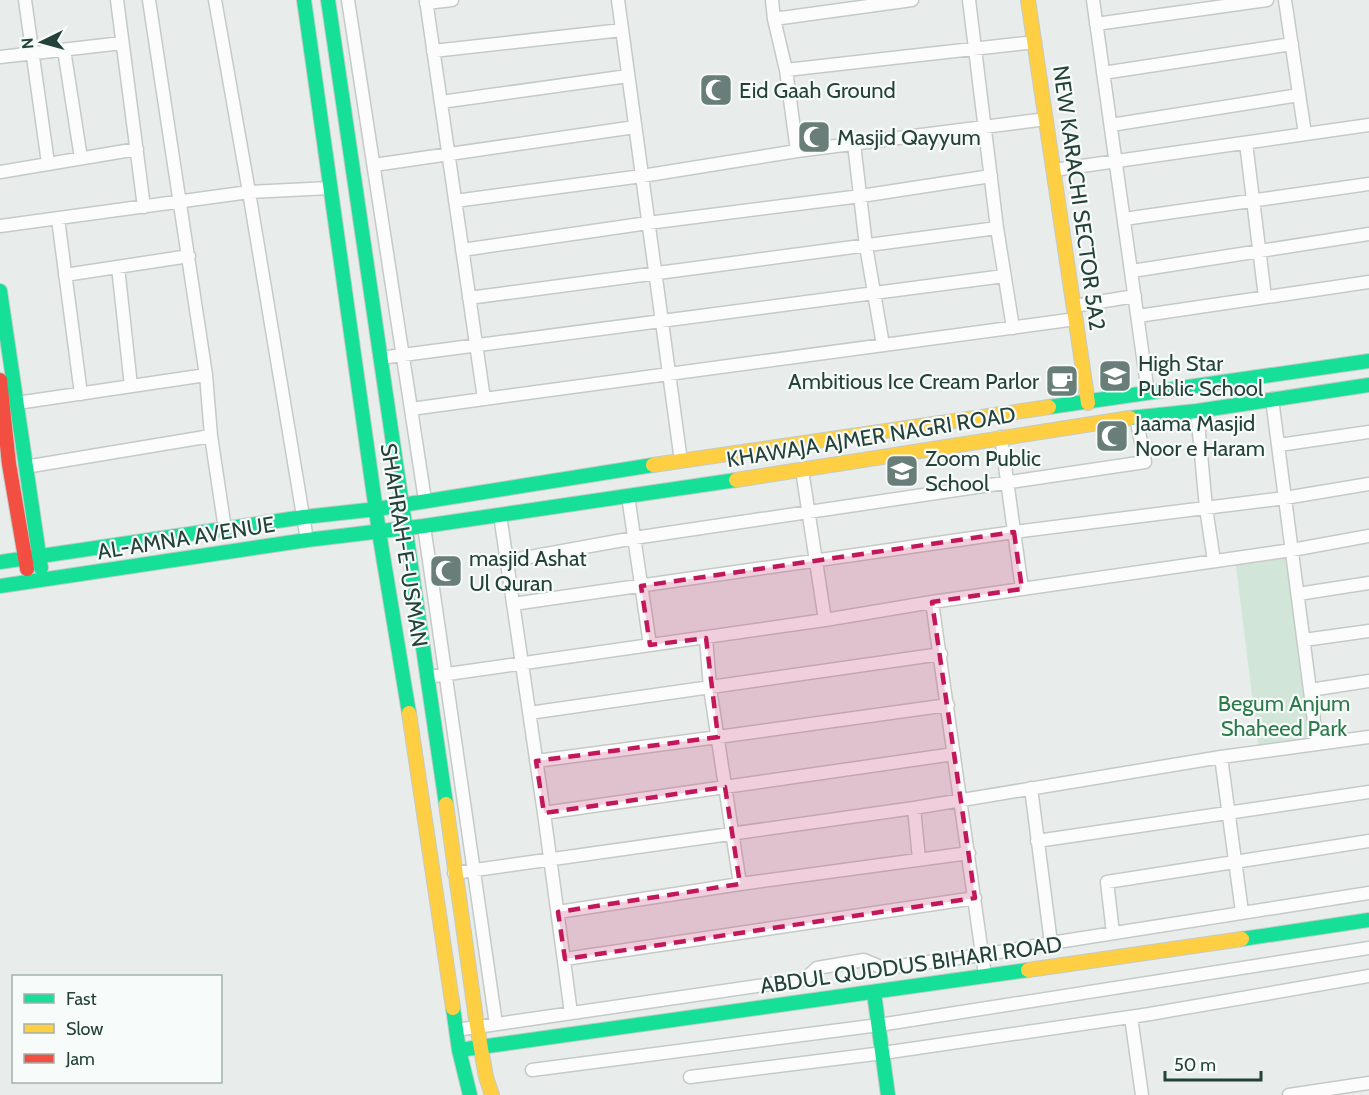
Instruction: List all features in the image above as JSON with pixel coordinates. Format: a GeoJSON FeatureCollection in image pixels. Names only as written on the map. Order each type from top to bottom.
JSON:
{"type":"FeatureCollection","features":[{"type":"Feature","properties":{"kind":"main road","name":"SHAHRAH-E-USMAN"},"geometry":{"type":"LineString","coordinates":[[304,0],[379,532],[403,673],[459,1050],[470,1095]]}},
{"type":"Feature","properties":{"kind":"main road","name":"SHAHRAH-E-USMAN"},"geometry":{"type":"LineString","coordinates":[[328,0],[403,504],[454,873],[480,1046],[492,1095]]}},
{"type":"Feature","properties":{"kind":"main road","name":"NEW KARACHI SECTOR 5A2"},"geometry":{"type":"LineString","coordinates":[[1028,0],[1088,403]]}},
{"type":"Feature","properties":{"kind":"main road"},"geometry":{"type":"LineString","coordinates":[[0,291],[26,467],[36,581]]}},
{"type":"Feature","properties":{"kind":"main road","name":"KHAWAJA AJMER NAGRI ROAD"},"geometry":{"type":"LineString","coordinates":[[0,562],[304,517],[377,509],[681,461],[1369,361]]}},
{"type":"Feature","properties":{"kind":"main road"},"geometry":{"type":"LineString","coordinates":[[0,380],[5,464],[33,558]]}},
{"type":"Feature","properties":{"kind":"main road"},"geometry":{"type":"LineString","coordinates":[[1220,382],[1223,406]]}},
{"type":"Feature","properties":{"kind":"main road","name":"KHAWAJA AJMER NAGRI ROAD"},"geometry":{"type":"LineString","coordinates":[[379,532],[802,470],[1000,437],[1369,385]]}},
{"type":"Feature","properties":{"kind":"main road"},"geometry":{"type":"LineString","coordinates":[[908,429],[912,451]]}},
{"type":"Feature","properties":{"kind":"main road"},"geometry":{"type":"LineString","coordinates":[[592,476],[596,501]]}},
{"type":"Feature","properties":{"kind":"main road","name":"AL-AMNA AVENUE"},"geometry":{"type":"LineString","coordinates":[[0,586],[307,540],[379,532]]}},
{"type":"Feature","properties":{"kind":"main road","name":"ABDUL QUDDUS BIHARI ROAD"},"geometry":{"type":"LineString","coordinates":[[459,1050],[874,993],[1369,920]]}},
{"type":"Feature","properties":{"kind":"main road"},"geometry":{"type":"LineString","coordinates":[[874,993],[888,1095]]}},
{"type":"Feature","properties":{"kind":"street"},"geometry":{"type":"LineString","coordinates":[[25,0],[48,163]]}},
{"type":"Feature","properties":{"kind":"street"},"geometry":{"type":"LineString","coordinates":[[117,0],[144,207]]}},
{"type":"Feature","properties":{"kind":"street"},"geometry":{"type":"LineString","coordinates":[[149,0],[189,256],[225,529]]}},
{"type":"Feature","properties":{"kind":"street"},"geometry":{"type":"LineString","coordinates":[[214,0],[249,192],[307,540]]}},
{"type":"Feature","properties":{"kind":"street"},"geometry":{"type":"LineString","coordinates":[[348,0],[425,500]]}},
{"type":"Feature","properties":{"kind":"street"},"geometry":{"type":"LineString","coordinates":[[452,0],[426,2],[484,399]]}},
{"type":"Feature","properties":{"kind":"street"},"geometry":{"type":"LineString","coordinates":[[618,0],[681,461]]}},
{"type":"Feature","properties":{"kind":"street"},"geometry":{"type":"LineString","coordinates":[[772,0],[786,70],[796,151]]}},
{"type":"Feature","properties":{"kind":"street"},"geometry":{"type":"LineString","coordinates":[[774,19],[912,0]]}},
{"type":"Feature","properties":{"kind":"street"},"geometry":{"type":"LineString","coordinates":[[969,0],[997,228],[1012,328]]}},
{"type":"Feature","properties":{"kind":"street"},"geometry":{"type":"LineString","coordinates":[[1093,0],[1149,393]]}},
{"type":"Feature","properties":{"kind":"street"},"geometry":{"type":"LineString","coordinates":[[1096,24],[1267,0]]}},
{"type":"Feature","properties":{"kind":"street"},"geometry":{"type":"LineString","coordinates":[[1285,0],[1305,134]]}},
{"type":"Feature","properties":{"kind":"street"},"geometry":{"type":"LineString","coordinates":[[433,51],[622,30]]}},
{"type":"Feature","properties":{"kind":"street"},"geometry":{"type":"LineString","coordinates":[[786,70],[1035,42]]}},
{"type":"Feature","properties":{"kind":"street"},"geometry":{"type":"LineString","coordinates":[[0,57],[123,43]]}},
{"type":"Feature","properties":{"kind":"street"},"geometry":{"type":"LineString","coordinates":[[1103,73],[1292,44]]}},
{"type":"Feature","properties":{"kind":"street"},"geometry":{"type":"LineString","coordinates":[[64,50],[81,158]]}},
{"type":"Feature","properties":{"kind":"street"},"geometry":{"type":"LineString","coordinates":[[441,102],[628,76]]}},
{"type":"Feature","properties":{"kind":"street"},"geometry":{"type":"LineString","coordinates":[[1111,125],[1299,95]]}},
{"type":"Feature","properties":{"kind":"street"},"geometry":{"type":"LineString","coordinates":[[455,201],[642,176],[796,151],[1046,119]]}},
{"type":"Feature","properties":{"kind":"street"},"geometry":{"type":"LineString","coordinates":[[1054,170],[1369,125]]}},
{"type":"Feature","properties":{"kind":"street"},"geometry":{"type":"LineString","coordinates":[[374,165],[635,127]]}},
{"type":"Feature","properties":{"kind":"street"},"geometry":{"type":"LineString","coordinates":[[1246,142],[1265,297]]}},
{"type":"Feature","properties":{"kind":"street"},"geometry":{"type":"LineString","coordinates":[[854,144],[866,246],[883,345]]}},
{"type":"Feature","properties":{"kind":"street"},"geometry":{"type":"LineString","coordinates":[[0,171],[136,149]]}},
{"type":"Feature","properties":{"kind":"street"},"geometry":{"type":"LineString","coordinates":[[462,250],[991,176]]}},
{"type":"Feature","properties":{"kind":"street"},"geometry":{"type":"LineString","coordinates":[[1124,219],[1369,184]]}},
{"type":"Feature","properties":{"kind":"street"},"geometry":{"type":"LineString","coordinates":[[0,226],[249,192],[330,188]]}},
{"type":"Feature","properties":{"kind":"street"},"geometry":{"type":"LineString","coordinates":[[58,219],[81,394]]}},
{"type":"Feature","properties":{"kind":"street"},"geometry":{"type":"LineString","coordinates":[[469,298],[997,228]]}},
{"type":"Feature","properties":{"kind":"street"},"geometry":{"type":"LineString","coordinates":[[1132,271],[1369,234]]}},
{"type":"Feature","properties":{"kind":"street"},"geometry":{"type":"LineString","coordinates":[[65,275],[189,256]]}},
{"type":"Feature","properties":{"kind":"street"},"geometry":{"type":"LineString","coordinates":[[118,267],[131,386]]}},
{"type":"Feature","properties":{"kind":"street"},"geometry":{"type":"LineString","coordinates":[[380,358],[1004,276]]}},
{"type":"Feature","properties":{"kind":"street"},"geometry":{"type":"LineString","coordinates":[[1138,316],[1369,282]]}},
{"type":"Feature","properties":{"kind":"street"},"geometry":{"type":"LineString","coordinates":[[411,409],[1012,328],[1135,296]]}},
{"type":"Feature","properties":{"kind":"street"},"geometry":{"type":"LineString","coordinates":[[17,403],[206,375]]}},
{"type":"Feature","properties":{"kind":"street"},"geometry":{"type":"LineString","coordinates":[[1272,399],[1317,744]]}},
{"type":"Feature","properties":{"kind":"street"},"geometry":{"type":"LineString","coordinates":[[1197,411],[1206,508],[1214,561]]}},
{"type":"Feature","properties":{"kind":"street"},"geometry":{"type":"LineString","coordinates":[[507,561],[634,538],[1145,462],[1136,417]]}},
{"type":"Feature","properties":{"kind":"street"},"geometry":{"type":"LineString","coordinates":[[1279,445],[1369,432]]}},
{"type":"Feature","properties":{"kind":"street"},"geometry":{"type":"LineString","coordinates":[[26,467],[211,436]]}},
{"type":"Feature","properties":{"kind":"street"},"geometry":{"type":"LineString","coordinates":[[1000,437],[1022,589]]}},
{"type":"Feature","properties":{"kind":"street"},"geometry":{"type":"LineString","coordinates":[[802,470],[825,620]]}},
{"type":"Feature","properties":{"kind":"street"},"geometry":{"type":"LineString","coordinates":[[513,604],[1014,532],[1285,498],[1369,484]]}},
{"type":"Feature","properties":{"kind":"street"},"geometry":{"type":"LineString","coordinates":[[628,496],[650,645]]}},
{"type":"Feature","properties":{"kind":"street"},"geometry":{"type":"LineString","coordinates":[[500,515],[571,1013]]}},
{"type":"Feature","properties":{"kind":"street"},"geometry":{"type":"LineString","coordinates":[[424,526],[496,1024]]}},
{"type":"Feature","properties":{"kind":"street"},"geometry":{"type":"LineString","coordinates":[[427,677],[706,638],[932,602],[1292,550],[1369,536]]}},
{"type":"Feature","properties":{"kind":"street"},"geometry":{"type":"LineString","coordinates":[[1298,594],[1369,583]]}},
{"type":"Feature","properties":{"kind":"street"},"geometry":{"type":"LineString","coordinates":[[932,602],[985,975]]}},
{"type":"Feature","properties":{"kind":"street"},"geometry":{"type":"LineString","coordinates":[[1304,640],[1369,631]]}},
{"type":"Feature","properties":{"kind":"street"},"geometry":{"type":"LineString","coordinates":[[706,638],[710,688],[740,884]]}},
{"type":"Feature","properties":{"kind":"street"},"geometry":{"type":"LineString","coordinates":[[529,713],[941,654]]}},
{"type":"Feature","properties":{"kind":"street"},"geometry":{"type":"LineString","coordinates":[[1310,690],[1369,681]]}},
{"type":"Feature","properties":{"kind":"street"},"geometry":{"type":"LineString","coordinates":[[536,761],[948,705]]}},
{"type":"Feature","properties":{"kind":"street"},"geometry":{"type":"LineString","coordinates":[[454,873],[914,808],[1221,757],[1369,737]]}},
{"type":"Feature","properties":{"kind":"street"},"geometry":{"type":"LineString","coordinates":[[544,813],[954,754]]}},
{"type":"Feature","properties":{"kind":"street"},"geometry":{"type":"LineString","coordinates":[[1221,757],[1242,912]]}},
{"type":"Feature","properties":{"kind":"street"},"geometry":{"type":"LineString","coordinates":[[1030,788],[1051,943]]}},
{"type":"Feature","properties":{"kind":"street"},"geometry":{"type":"LineString","coordinates":[[1037,841],[1369,792]]}},
{"type":"Feature","properties":{"kind":"street"},"geometry":{"type":"LineString","coordinates":[[914,808],[919,859]]}},
{"type":"Feature","properties":{"kind":"street"},"geometry":{"type":"LineString","coordinates":[[1113,933],[1107,882],[1369,842]]}},
{"type":"Feature","properties":{"kind":"street"},"geometry":{"type":"LineString","coordinates":[[558,912],[740,884],[969,853]]}},
{"type":"Feature","properties":{"kind":"street"},"geometry":{"type":"LineString","coordinates":[[456,1030],[805,979],[817,968],[864,960],[883,968],[982,955],[1369,893]]}},
{"type":"Feature","properties":{"kind":"street"},"geometry":{"type":"LineString","coordinates":[[565,959],[975,898]]}},
{"type":"Feature","properties":{"kind":"street"},"geometry":{"type":"LineString","coordinates":[[532,1070],[879,1025],[1369,948]]}},
{"type":"Feature","properties":{"kind":"street"},"geometry":{"type":"LineString","coordinates":[[690,1077],[883,1053],[1131,1017],[1369,976]]}},
{"type":"Feature","properties":{"kind":"street"},"geometry":{"type":"LineString","coordinates":[[1131,1017],[1142,1095]]}},
{"type":"Feature","properties":{"kind":"street"},"geometry":{"type":"LineString","coordinates":[[1289,1095],[1369,1083]]}},
{"type":"Feature","properties":{"kind":"highlighted area"},"geometry":{"type":"Polygon","coordinates":[[[1014,532],[1022,589],[932,602],[975,898],[565,959],[558,912],[740,884],[725,787],[544,813],[536,761],[718,737],[706,638],[650,645],[641,586],[1014,532]]]}},
{"type":"Feature","properties":{"kind":"green space","name":"Begum Anjum Shaheed Park"},"geometry":{"type":"Polygon","coordinates":[[[1292,550],[1317,744],[1259,752],[1235,558],[1292,550]]]}},
{"type":"Feature","properties":{"kind":"traffic: fast"},"geometry":{"type":"LineString","coordinates":[[304,0],[379,532],[409,713]]}},
{"type":"Feature","properties":{"kind":"traffic: fast"},"geometry":{"type":"LineString","coordinates":[[328,0],[446,804]]}},
{"type":"Feature","properties":{"kind":"traffic: fast"},"geometry":{"type":"LineString","coordinates":[[0,291],[41,568]]}},
{"type":"Feature","properties":{"kind":"traffic: fast"},"geometry":{"type":"LineString","coordinates":[[1049,407],[1369,361]]}},
{"type":"Feature","properties":{"kind":"traffic: fast"},"geometry":{"type":"LineString","coordinates":[[1130,418],[1197,411],[1369,385]]}},
{"type":"Feature","properties":{"kind":"traffic: fast"},"geometry":{"type":"LineString","coordinates":[[0,562],[304,517],[377,509],[653,465]]}},
{"type":"Feature","properties":{"kind":"traffic: fast"},"geometry":{"type":"LineString","coordinates":[[0,586],[736,480]]}},
{"type":"Feature","properties":{"kind":"traffic: fast"},"geometry":{"type":"LineString","coordinates":[[1242,939],[1369,920]]}},
{"type":"Feature","properties":{"kind":"traffic: fast"},"geometry":{"type":"LineString","coordinates":[[459,1050],[1028,970]]}},
{"type":"Feature","properties":{"kind":"traffic: fast"},"geometry":{"type":"LineString","coordinates":[[874,993],[888,1095]]}},
{"type":"Feature","properties":{"kind":"traffic: fast"},"geometry":{"type":"LineString","coordinates":[[453,1008],[459,1050],[470,1095]]}},
{"type":"Feature","properties":{"kind":"traffic: slow"},"geometry":{"type":"LineString","coordinates":[[1028,0],[1088,403]]}},
{"type":"Feature","properties":{"kind":"traffic: slow"},"geometry":{"type":"LineString","coordinates":[[653,465],[1049,407]]}},
{"type":"Feature","properties":{"kind":"traffic: slow"},"geometry":{"type":"LineString","coordinates":[[736,480],[1130,418]]}},
{"type":"Feature","properties":{"kind":"traffic: slow"},"geometry":{"type":"LineString","coordinates":[[409,713],[453,1008]]}},
{"type":"Feature","properties":{"kind":"traffic: slow"},"geometry":{"type":"LineString","coordinates":[[446,804],[477,1026],[486,1077],[492,1095]]}},
{"type":"Feature","properties":{"kind":"traffic: slow"},"geometry":{"type":"LineString","coordinates":[[1028,970],[1242,939]]}},
{"type":"Feature","properties":{"kind":"traffic: jam"},"geometry":{"type":"LineString","coordinates":[[0,380],[9,464],[27,569]]}},
{"type":"Feature","properties":{"kind":"place","name":"Eid Gaah Ground"},"geometry":{"type":"Point","coordinates":[716,90]}},
{"type":"Feature","properties":{"kind":"place","name":"Masjid Qayyum"},"geometry":{"type":"Point","coordinates":[814,137]}},
{"type":"Feature","properties":{"kind":"place","name":"High Star Public School"},"geometry":{"type":"Point","coordinates":[1115,376]}},
{"type":"Feature","properties":{"kind":"place","name":"Ambitious Ice Cream Parlor"},"geometry":{"type":"Point","coordinates":[1062,381]}},
{"type":"Feature","properties":{"kind":"place","name":"Jaama Masjid Noor e Haram"},"geometry":{"type":"Point","coordinates":[1112,436]}},
{"type":"Feature","properties":{"kind":"place","name":"Zoom Public School"},"geometry":{"type":"Point","coordinates":[902,471]}},
{"type":"Feature","properties":{"kind":"place","name":"masjid Ashat Ul Quran"},"geometry":{"type":"Point","coordinates":[446,571]}}]}
